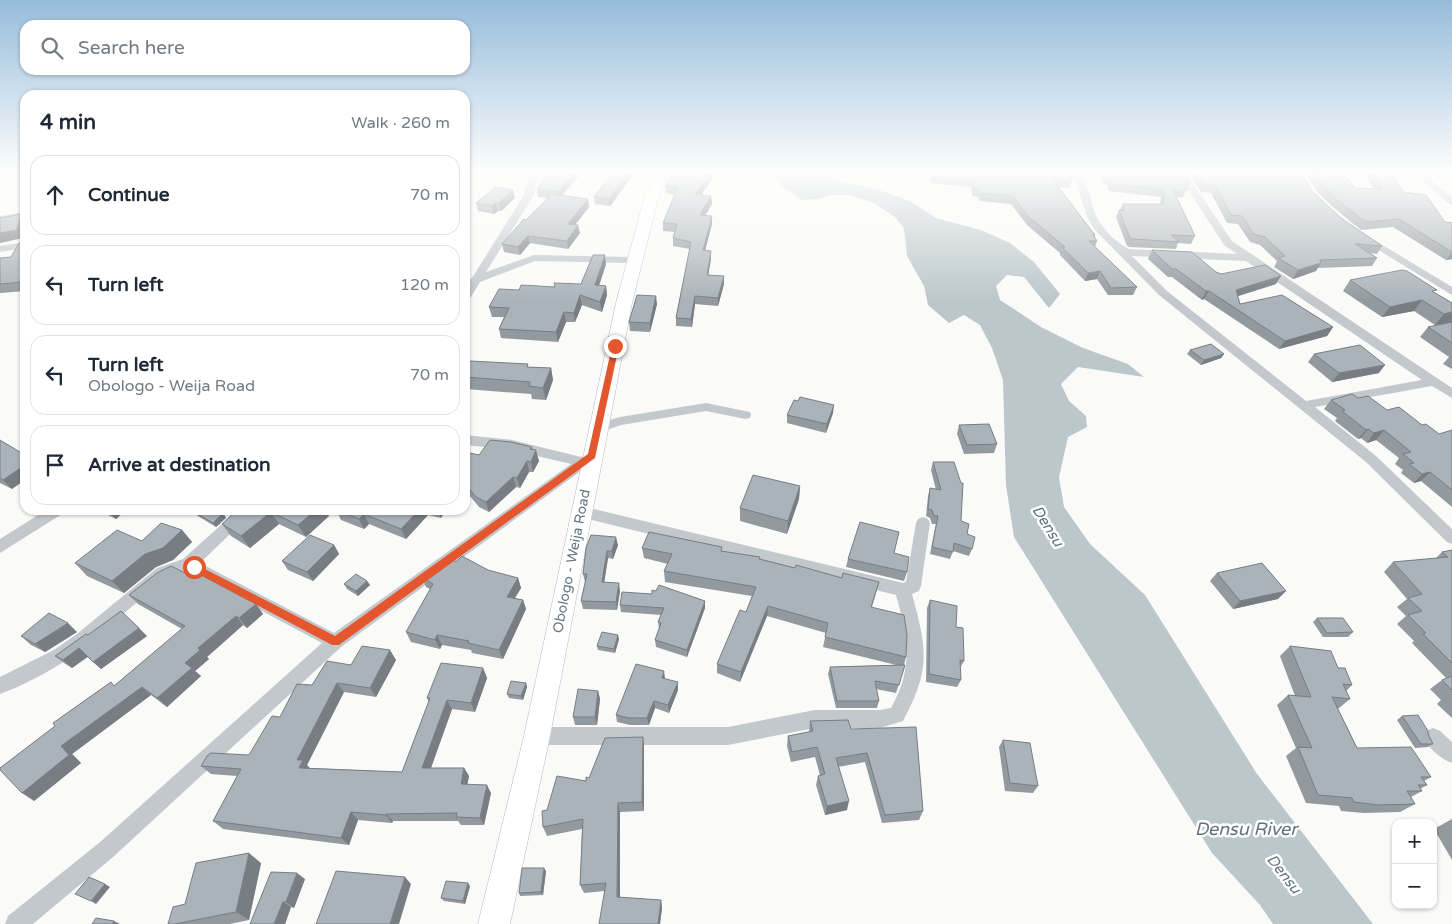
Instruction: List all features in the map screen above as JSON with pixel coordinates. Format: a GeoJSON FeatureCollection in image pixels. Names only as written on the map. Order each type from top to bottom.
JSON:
{"type":"FeatureCollection","features":[{"type":"Feature","properties":{"kind":"street"},"geometry":{"type":"LineString","coordinates":[[470,291],[517,215]]}},
{"type":"Feature","properties":{"kind":"street","name":"Obologo - Weija Road"},"geometry":{"type":"LineString","coordinates":[[494,924],[537,736],[581,512],[587,459],[598,428],[634,260],[647,215]]}},
{"type":"Feature","properties":{"kind":"street"},"geometry":{"type":"LineString","coordinates":[[1091,215],[1094,223],[1163,293],[1371,459],[1452,538]]}},
{"type":"Feature","properties":{"kind":"street"},"geometry":{"type":"LineString","coordinates":[[1210,215],[1228,243],[1248,258],[1452,394]]}},
{"type":"Feature","properties":{"kind":"street"},"geometry":{"type":"LineString","coordinates":[[0,219],[20,216]]}},
{"type":"Feature","properties":{"kind":"street"},"geometry":{"type":"LineString","coordinates":[[1356,232],[1452,292]]}},
{"type":"Feature","properties":{"kind":"street"},"geometry":{"type":"LineString","coordinates":[[0,248],[20,245]]}},
{"type":"Feature","properties":{"kind":"street"},"geometry":{"type":"LineString","coordinates":[[1122,250],[1130,253],[1248,258]]}},
{"type":"Feature","properties":{"kind":"street"},"geometry":{"type":"LineString","coordinates":[[470,283],[541,258],[634,260]]}},
{"type":"Feature","properties":{"kind":"street"},"geometry":{"type":"LineString","coordinates":[[1305,405],[1434,382]]}},
{"type":"Feature","properties":{"kind":"street"},"geometry":{"type":"LineString","coordinates":[[598,428],[620,421],[706,407],[745,415]]}},
{"type":"Feature","properties":{"kind":"street"},"geometry":{"type":"LineString","coordinates":[[470,441],[512,445],[587,459]]}},
{"type":"Feature","properties":{"kind":"street"},"geometry":{"type":"LineString","coordinates":[[16,924],[106,850],[335,642],[587,459]]}},
{"type":"Feature","properties":{"kind":"street"},"geometry":{"type":"LineString","coordinates":[[581,512],[903,590],[908,590],[913,586],[923,523]]}},
{"type":"Feature","properties":{"kind":"street"},"geometry":{"type":"LineString","coordinates":[[0,547],[49,515]]}},
{"type":"Feature","properties":{"kind":"street"},"geometry":{"type":"LineString","coordinates":[[188,565],[243,515]]}},
{"type":"Feature","properties":{"kind":"street"},"geometry":{"type":"LineString","coordinates":[[0,686],[60,655],[83,639],[163,573],[179,566],[188,565],[335,642]]}},
{"type":"Feature","properties":{"kind":"street"},"geometry":{"type":"LineString","coordinates":[[537,736],[728,736],[815,719],[880,719],[897,715],[908,697],[913,676],[916,643],[903,590]]}},
{"type":"Feature","properties":{"kind":"street"},"geometry":{"type":"LineString","coordinates":[[1433,737],[1452,754]]}},
{"type":"Feature","properties":{"kind":"water","name":"Densu River"},"geometry":{"type":"Polygon","coordinates":[[[892,215],[932,215],[981,230],[1010,243],[1034,262],[1060,294],[1049,308],[1024,277],[1007,275],[996,286],[1000,300],[1041,327],[1083,348],[1128,364],[1144,377],[1078,367],[1061,384],[1069,401],[1086,416],[1087,427],[1068,437],[1059,477],[1064,507],[1090,544],[1145,595],[1257,774],[1373,924],[1273,924],[1260,905],[1212,853],[1014,537],[1006,485],[1003,380],[992,348],[980,325],[964,315],[949,323],[928,305],[924,286],[907,256],[904,228],[892,215]]]}},
{"type":"Feature","properties":{"kind":"building"},"geometry":{"type":"Polygon","coordinates":[[[20,215],[17,230],[0,233],[0,218],[20,215]]]}},
{"type":"Feature","properties":{"kind":"building"},"geometry":{"type":"Polygon","coordinates":[[[531,215],[575,215],[568,224],[578,225],[567,241],[528,236],[518,247],[502,244],[524,219],[526,220],[531,215]]]}},
{"type":"Feature","properties":{"kind":"building"},"geometry":{"type":"Polygon","coordinates":[[[666,215],[712,216],[703,250],[711,251],[707,275],[724,276],[718,298],[695,296],[691,319],[676,318],[691,242],[673,238],[677,224],[663,223],[666,215]]]}},
{"type":"Feature","properties":{"kind":"building"},"geometry":{"type":"Polygon","coordinates":[[[1028,215],[1080,215],[1095,235],[1093,235],[1097,241],[1089,241],[1137,287],[1111,288],[1100,271],[1088,273],[1062,247],[1065,247],[1028,215]]]}},
{"type":"Feature","properties":{"kind":"building"},"geometry":{"type":"Polygon","coordinates":[[[1121,215],[1185,215],[1195,236],[1171,235],[1179,242],[1130,238],[1121,215]]]}},
{"type":"Feature","properties":{"kind":"building"},"geometry":{"type":"Polygon","coordinates":[[[1232,215],[1338,215],[1382,246],[1355,244],[1377,258],[1320,260],[1321,263],[1298,270],[1278,258],[1285,256],[1265,237],[1254,234],[1242,216],[1232,215]]]}},
{"type":"Feature","properties":{"kind":"building"},"geometry":{"type":"Polygon","coordinates":[[[1357,215],[1440,215],[1445,222],[1452,223],[1452,252],[1399,219],[1366,222],[1357,215]]]}},
{"type":"Feature","properties":{"kind":"building"},"geometry":{"type":"Polygon","coordinates":[[[19,243],[20,282],[0,284],[0,258],[11,257],[19,243]]]}},
{"type":"Feature","properties":{"kind":"building"},"geometry":{"type":"Polygon","coordinates":[[[1152,250],[1192,252],[1221,274],[1265,265],[1281,276],[1236,290],[1240,304],[1282,295],[1333,327],[1285,341],[1209,291],[1206,291],[1176,269],[1172,269],[1152,250]]]}},
{"type":"Feature","properties":{"kind":"building"},"geometry":{"type":"Polygon","coordinates":[[[593,255],[605,255],[595,285],[606,286],[600,302],[580,295],[574,313],[564,312],[556,332],[499,329],[509,308],[489,307],[499,289],[519,290],[521,285],[555,287],[554,283],[581,284],[593,255]]]}},
{"type":"Feature","properties":{"kind":"building"},"geometry":{"type":"Polygon","coordinates":[[[1402,270],[1407,271],[1437,290],[1432,291],[1452,303],[1452,312],[1444,314],[1422,300],[1390,307],[1350,280],[1402,270]]]}},
{"type":"Feature","properties":{"kind":"building"},"geometry":{"type":"Polygon","coordinates":[[[637,295],[656,296],[650,323],[629,322],[637,295]]]}},
{"type":"Feature","properties":{"kind":"building"},"geometry":{"type":"Polygon","coordinates":[[[1452,322],[1452,343],[1428,327],[1452,322]]]}},
{"type":"Feature","properties":{"kind":"building"},"geometry":{"type":"Polygon","coordinates":[[[1211,344],[1224,354],[1204,360],[1190,350],[1211,344]]]}},
{"type":"Feature","properties":{"kind":"building"},"geometry":{"type":"Polygon","coordinates":[[[1360,345],[1385,365],[1339,373],[1314,354],[1360,345]]]}},
{"type":"Feature","properties":{"kind":"building"},"geometry":{"type":"Polygon","coordinates":[[[470,361],[528,364],[527,367],[551,368],[543,388],[529,386],[530,382],[470,377],[470,361]]]}},
{"type":"Feature","properties":{"kind":"building"},"geometry":{"type":"Polygon","coordinates":[[[1352,394],[1358,398],[1368,396],[1387,410],[1399,407],[1422,425],[1426,424],[1439,434],[1452,430],[1452,490],[1430,472],[1422,474],[1409,464],[1414,463],[1403,454],[1411,452],[1384,430],[1374,433],[1368,429],[1366,430],[1342,411],[1345,410],[1331,400],[1352,394]]]}},
{"type":"Feature","properties":{"kind":"building"},"geometry":{"type":"Polygon","coordinates":[[[800,397],[834,405],[827,424],[787,415],[794,400],[798,401],[800,397]]]}},
{"type":"Feature","properties":{"kind":"building"},"geometry":{"type":"Polygon","coordinates":[[[989,424],[997,444],[967,445],[959,425],[989,424]]]}},
{"type":"Feature","properties":{"kind":"building"},"geometry":{"type":"Polygon","coordinates":[[[0,440],[20,452],[20,468],[3,480],[0,478],[0,440]]]}},
{"type":"Feature","properties":{"kind":"building"},"geometry":{"type":"Polygon","coordinates":[[[490,440],[511,442],[532,447],[530,449],[536,450],[531,462],[527,461],[517,478],[513,477],[486,502],[476,497],[470,490],[470,453],[479,455],[490,440]]]}},
{"type":"Feature","properties":{"kind":"building"},"geometry":{"type":"Polygon","coordinates":[[[933,462],[954,462],[961,483],[963,483],[961,521],[969,524],[967,534],[975,537],[972,549],[954,543],[953,552],[932,547],[938,516],[934,516],[932,510],[928,509],[930,488],[941,490],[933,462]]]}},
{"type":"Feature","properties":{"kind":"building"},"geometry":{"type":"Polygon","coordinates":[[[753,475],[800,486],[788,521],[740,508],[753,475]]]}},
{"type":"Feature","properties":{"kind":"building"},"geometry":{"type":"Polygon","coordinates":[[[199,515],[221,515],[213,523],[199,515]]]}},
{"type":"Feature","properties":{"kind":"building"},"geometry":{"type":"Polygon","coordinates":[[[232,515],[267,515],[241,536],[222,524],[232,515]]]}},
{"type":"Feature","properties":{"kind":"building"},"geometry":{"type":"Polygon","coordinates":[[[277,515],[310,515],[298,525],[277,515]]]}},
{"type":"Feature","properties":{"kind":"building"},"geometry":{"type":"Polygon","coordinates":[[[349,515],[363,515],[359,519],[349,515]]]}},
{"type":"Feature","properties":{"kind":"building"},"geometry":{"type":"Polygon","coordinates":[[[366,515],[414,515],[401,529],[366,515]]]}},
{"type":"Feature","properties":{"kind":"building"},"geometry":{"type":"Polygon","coordinates":[[[860,522],[899,532],[894,553],[909,557],[907,572],[848,559],[860,522]]]}},
{"type":"Feature","properties":{"kind":"building"},"geometry":{"type":"Polygon","coordinates":[[[161,523],[182,530],[163,548],[145,554],[112,581],[75,563],[117,530],[142,541],[161,523]]]}},
{"type":"Feature","properties":{"kind":"building"},"geometry":{"type":"Polygon","coordinates":[[[649,532],[722,547],[721,551],[760,557],[759,559],[795,568],[796,565],[842,578],[843,573],[879,582],[871,607],[904,615],[907,635],[906,657],[825,637],[828,623],[768,606],[741,672],[717,664],[740,610],[746,612],[756,587],[664,571],[672,554],[642,548],[649,532]]]}},
{"type":"Feature","properties":{"kind":"building"},"geometry":{"type":"Polygon","coordinates":[[[310,535],[334,545],[307,572],[282,561],[310,535]]]}},
{"type":"Feature","properties":{"kind":"building"},"geometry":{"type":"Polygon","coordinates":[[[591,535],[616,537],[612,551],[607,551],[602,582],[619,583],[616,602],[581,601],[587,574],[583,574],[586,548],[591,535]]]}},
{"type":"Feature","properties":{"kind":"building"},"geometry":{"type":"Polygon","coordinates":[[[1452,550],[1452,663],[1423,634],[1426,633],[1408,615],[1422,611],[1408,598],[1422,594],[1393,562],[1448,557],[1442,552],[1452,550]]]}},
{"type":"Feature","properties":{"kind":"building"},"geometry":{"type":"Polygon","coordinates":[[[462,556],[488,570],[518,578],[507,597],[523,600],[499,650],[468,643],[469,641],[437,635],[435,640],[406,632],[433,584],[422,577],[449,557],[456,562],[462,556]]]}},
{"type":"Feature","properties":{"kind":"building"},"geometry":{"type":"Polygon","coordinates":[[[1262,563],[1286,591],[1240,601],[1217,573],[1262,563]]]}},
{"type":"Feature","properties":{"kind":"building"},"geometry":{"type":"Polygon","coordinates":[[[171,566],[195,578],[199,574],[256,604],[239,618],[236,616],[198,648],[200,650],[185,663],[192,668],[157,698],[142,687],[61,746],[69,755],[22,793],[0,768],[55,726],[53,723],[111,682],[114,686],[185,626],[129,595],[157,573],[171,566]]]}},
{"type":"Feature","properties":{"kind":"building"},"geometry":{"type":"Polygon","coordinates":[[[356,574],[367,581],[356,591],[344,584],[356,574]]]}},
{"type":"Feature","properties":{"kind":"building"},"geometry":{"type":"Polygon","coordinates":[[[659,585],[705,601],[687,650],[655,640],[661,623],[658,622],[664,608],[620,605],[622,592],[652,594],[652,590],[656,591],[659,585]]]}},
{"type":"Feature","properties":{"kind":"building"},"geometry":{"type":"Polygon","coordinates":[[[930,600],[957,606],[956,627],[963,628],[964,661],[960,660],[961,680],[929,674],[930,600]]]}},
{"type":"Feature","properties":{"kind":"building"},"geometry":{"type":"Polygon","coordinates":[[[121,611],[139,628],[93,662],[79,648],[63,660],[55,656],[86,634],[88,635],[121,611]]]}},
{"type":"Feature","properties":{"kind":"building"},"geometry":{"type":"Polygon","coordinates":[[[49,613],[68,623],[35,644],[21,636],[49,613]]]}},
{"type":"Feature","properties":{"kind":"building"},"geometry":{"type":"Polygon","coordinates":[[[1317,618],[1343,618],[1353,632],[1327,633],[1317,618]]]}},
{"type":"Feature","properties":{"kind":"building"},"geometry":{"type":"Polygon","coordinates":[[[602,632],[618,635],[614,649],[597,646],[602,632]]]}},
{"type":"Feature","properties":{"kind":"building"},"geometry":{"type":"Polygon","coordinates":[[[362,646],[390,650],[370,688],[337,683],[297,760],[303,760],[299,768],[402,772],[441,663],[483,668],[471,703],[447,700],[422,768],[464,768],[461,784],[487,785],[480,818],[456,817],[457,813],[386,815],[351,812],[341,838],[213,821],[241,769],[201,766],[207,756],[211,753],[249,755],[272,716],[280,717],[297,684],[312,685],[327,661],[351,665],[362,646]]]}},
{"type":"Feature","properties":{"kind":"building"},"geometry":{"type":"Polygon","coordinates":[[[1290,646],[1331,651],[1338,668],[1345,668],[1352,685],[1343,684],[1350,699],[1332,697],[1357,748],[1411,747],[1431,777],[1421,777],[1427,785],[1418,785],[1422,791],[1407,791],[1415,804],[1378,805],[1354,802],[1352,798],[1318,795],[1298,747],[1312,748],[1288,695],[1311,697],[1290,646]]]}},
{"type":"Feature","properties":{"kind":"building"},"geometry":{"type":"Polygon","coordinates":[[[636,664],[664,671],[662,678],[678,682],[668,705],[654,701],[647,718],[629,718],[616,715],[636,664]]]}},
{"type":"Feature","properties":{"kind":"building"},"geometry":{"type":"Polygon","coordinates":[[[905,665],[899,685],[875,681],[879,701],[837,701],[830,667],[905,665]]]}},
{"type":"Feature","properties":{"kind":"building"},"geometry":{"type":"Polygon","coordinates":[[[1452,676],[1452,690],[1442,680],[1452,676]]]}},
{"type":"Feature","properties":{"kind":"building"},"geometry":{"type":"Polygon","coordinates":[[[511,681],[526,683],[521,696],[507,694],[511,681]]]}},
{"type":"Feature","properties":{"kind":"building"},"geometry":{"type":"Polygon","coordinates":[[[578,689],[598,691],[595,717],[573,717],[578,689]]]}},
{"type":"Feature","properties":{"kind":"building"},"geometry":{"type":"Polygon","coordinates":[[[1418,715],[1428,731],[1433,744],[1421,744],[1402,716],[1418,715]]]}},
{"type":"Feature","properties":{"kind":"building"},"geometry":{"type":"Polygon","coordinates":[[[848,720],[851,729],[916,727],[923,811],[885,815],[867,753],[836,758],[849,801],[827,806],[818,776],[825,774],[817,747],[792,752],[788,736],[813,731],[810,721],[848,720]]]}},
{"type":"Feature","properties":{"kind":"building"},"geometry":{"type":"Polygon","coordinates":[[[643,737],[642,802],[618,803],[617,897],[661,900],[658,924],[599,924],[606,883],[580,885],[583,819],[543,827],[542,811],[547,810],[557,776],[586,781],[586,777],[589,778],[605,738],[643,737]]]}},
{"type":"Feature","properties":{"kind":"building"},"geometry":{"type":"Polygon","coordinates":[[[1003,740],[1030,743],[1038,786],[1010,783],[1003,740]]]}},
{"type":"Feature","properties":{"kind":"building"},"geometry":{"type":"Polygon","coordinates":[[[249,853],[236,912],[168,924],[173,907],[185,904],[196,863],[249,853]]]}},
{"type":"Feature","properties":{"kind":"building"},"geometry":{"type":"Polygon","coordinates":[[[522,868],[544,868],[541,892],[519,893],[522,868]]]}},
{"type":"Feature","properties":{"kind":"building"},"geometry":{"type":"Polygon","coordinates":[[[336,871],[405,877],[390,924],[316,924],[336,871]]]}},
{"type":"Feature","properties":{"kind":"building"},"geometry":{"type":"Polygon","coordinates":[[[271,872],[297,873],[286,902],[283,902],[274,924],[250,924],[271,872]]]}},
{"type":"Feature","properties":{"kind":"building"},"geometry":{"type":"Polygon","coordinates":[[[89,877],[105,884],[91,901],[75,894],[89,877]]]}},
{"type":"Feature","properties":{"kind":"building"},"geometry":{"type":"Polygon","coordinates":[[[446,881],[468,883],[463,901],[441,898],[446,881]]]}},
{"type":"Feature","properties":{"kind":"building"},"geometry":{"type":"Polygon","coordinates":[[[96,918],[114,921],[112,924],[92,924],[96,918]]]}},
{"type":"Feature","properties":{"kind":"route"},"geometry":{"type":"LineString","coordinates":[[194,567],[335,642],[592,456],[615,346]]}},
{"type":"Feature","properties":{"kind":"water label","name":"Densu"},"geometry":{"type":"Point","coordinates":[1048,526]}},
{"type":"Feature","properties":{"kind":"water label","name":"Densu"},"geometry":{"type":"Point","coordinates":[1284,874]}}]}
